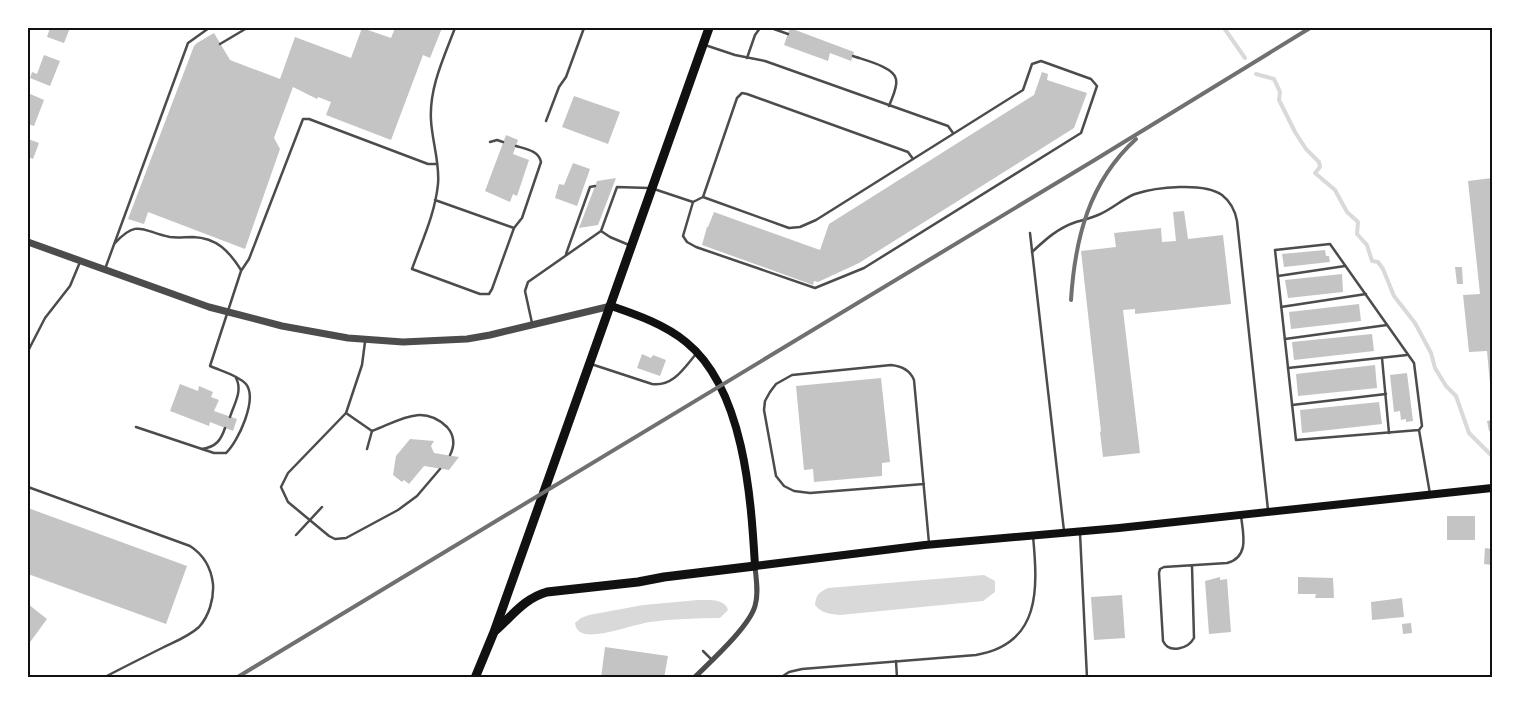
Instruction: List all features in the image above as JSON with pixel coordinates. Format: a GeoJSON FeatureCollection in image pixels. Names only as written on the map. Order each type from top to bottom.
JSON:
{"type":"FeatureCollection","features":[{"type":"Feature","properties":{"kind":"highway"},"geometry":{"type":"LineString","coordinates":[[475,678],[494,632],[710,28]]}},
{"type":"Feature","properties":{"kind":"highway"},"geometry":{"type":"LineString","coordinates":[[494,632],[526,601],[538,594],[755,566]]}},
{"type":"Feature","properties":{"kind":"main road"},"geometry":{"type":"LineString","coordinates":[[611,306],[641,316],[687,342],[710,369],[725,396],[738,433],[746,472],[755,566],[930,545],[1064,533],[1492,488]]}},
{"type":"Feature","properties":{"kind":"street"},"geometry":{"type":"LineString","coordinates":[[28,242],[80,262],[229,313],[319,334],[365,340],[412,342],[482,337],[611,306]]}},
{"type":"Feature","properties":{"kind":"street"},"geometry":{"type":"LineString","coordinates":[[694,678],[746,623],[754,609],[756,594],[755,566]]}},
{"type":"Feature","properties":{"kind":"lane"},"geometry":{"type":"LineString","coordinates":[[104,270],[188,43],[209,28]]}},
{"type":"Feature","properties":{"kind":"lane"},"geometry":{"type":"LineString","coordinates":[[220,44],[246,28]]}},
{"type":"Feature","properties":{"kind":"lane"},"geometry":{"type":"LineString","coordinates":[[455,28],[440,68],[433,96],[431,118],[438,184],[433,210],[412,268],[480,294],[489,294],[514,228],[522,218],[541,162],[541,158],[536,154],[516,146]]}},
{"type":"Feature","properties":{"kind":"lane"},"geometry":{"type":"LineString","coordinates":[[546,121],[559,87],[566,77],[584,28]]}},
{"type":"Feature","properties":{"kind":"lane"},"geometry":{"type":"LineString","coordinates":[[747,58],[760,28]]}},
{"type":"Feature","properties":{"kind":"lane"},"geometry":{"type":"LineString","coordinates":[[771,28],[788,34]]}},
{"type":"Feature","properties":{"kind":"lane"},"geometry":{"type":"LineString","coordinates":[[704,44],[747,58],[765,61],[948,126],[953,134]]}},
{"type":"Feature","properties":{"kind":"lane"},"geometry":{"type":"LineString","coordinates":[[853,56],[887,69],[894,74],[897,82],[889,106]]}},
{"type":"Feature","properties":{"kind":"lane"},"geometry":{"type":"LineString","coordinates":[[702,197],[789,228],[796,228],[821,217],[1023,90],[1032,64],[1040,61],[1091,79],[1097,86],[1081,133],[864,268],[815,288],[696,248],[684,240],[683,234],[693,202],[702,197],[737,100],[742,94],[747,94],[908,152],[913,159]]}},
{"type":"Feature","properties":{"kind":"lane"},"geometry":{"type":"LineString","coordinates":[[136,427],[195,448],[221,454],[226,453],[235,443],[248,407],[250,395],[245,383],[210,366],[242,271],[249,259],[304,120],[309,119],[428,164],[437,164]]}},
{"type":"Feature","properties":{"kind":"lane"},"geometry":{"type":"LineString","coordinates":[[490,142],[497,140],[503,142]]}},
{"type":"Feature","properties":{"kind":"lane"},"geometry":{"type":"LineString","coordinates":[[614,184],[617,187],[652,188],[693,202]]}},
{"type":"Feature","properties":{"kind":"lane"},"geometry":{"type":"LineString","coordinates":[[566,255],[590,187],[595,186]]}},
{"type":"Feature","properties":{"kind":"lane"},"geometry":{"type":"LineString","coordinates":[[532,325],[525,296],[526,285],[530,280],[601,231],[617,187]]}},
{"type":"Feature","properties":{"kind":"lane"},"geometry":{"type":"LineString","coordinates":[[1032,252],[1048,236],[1057,231],[1100,215],[1134,195],[1150,190],[1166,188],[1205,190],[1221,194],[1229,201],[1235,210],[1237,221],[1268,512]]}},
{"type":"Feature","properties":{"kind":"lane"},"geometry":{"type":"LineString","coordinates":[[435,200],[514,228]]}},
{"type":"Feature","properties":{"kind":"lane"},"geometry":{"type":"LineString","coordinates":[[114,244],[125,233],[136,228],[174,238],[198,237],[212,241],[224,248],[242,271]]}},
{"type":"Feature","properties":{"kind":"lane"},"geometry":{"type":"LineString","coordinates":[[601,231],[632,246]]}},
{"type":"Feature","properties":{"kind":"lane"},"geometry":{"type":"LineString","coordinates":[[1030,232],[1064,533]]}},
{"type":"Feature","properties":{"kind":"lane"},"geometry":{"type":"LineString","coordinates":[[1419,430],[1296,440],[1275,250],[1330,244],[1414,363],[1422,426],[1419,430],[1430,495]]}},
{"type":"Feature","properties":{"kind":"lane"},"geometry":{"type":"LineString","coordinates":[[28,351],[45,318],[70,286],[80,262]]}},
{"type":"Feature","properties":{"kind":"lane"},"geometry":{"type":"LineString","coordinates":[[1278,276],[1345,266]]}},
{"type":"Feature","properties":{"kind":"lane"},"geometry":{"type":"LineString","coordinates":[[1281,307],[1366,294]]}},
{"type":"Feature","properties":{"kind":"lane"},"geometry":{"type":"LineString","coordinates":[[1285,339],[1387,325]]}},
{"type":"Feature","properties":{"kind":"lane"},"geometry":{"type":"LineString","coordinates":[[365,340],[362,365],[346,413],[288,474],[280,487],[288,502],[329,536],[335,539],[346,538],[385,518],[409,502],[423,489],[440,468]]}},
{"type":"Feature","properties":{"kind":"lane"},"geometry":{"type":"LineString","coordinates":[[590,364],[662,386],[675,378],[697,353]]}},
{"type":"Feature","properties":{"kind":"lane"},"geometry":{"type":"LineString","coordinates":[[1288,368],[1407,354]]}},
{"type":"Feature","properties":{"kind":"lane"},"geometry":{"type":"LineString","coordinates":[[1382,358],[1389,433]]}},
{"type":"Feature","properties":{"kind":"lane"},"geometry":{"type":"LineString","coordinates":[[924,484],[810,493],[789,489],[776,476],[765,420],[765,401],[770,392],[776,384],[792,375],[891,365],[906,370],[914,380],[930,545]]}},
{"type":"Feature","properties":{"kind":"lane"},"geometry":{"type":"LineString","coordinates":[[230,416],[239,390],[235,377]]}},
{"type":"Feature","properties":{"kind":"lane"},"geometry":{"type":"LineString","coordinates":[[1292,405],[1386,394]]}},
{"type":"Feature","properties":{"kind":"lane"},"geometry":{"type":"LineString","coordinates":[[346,413],[372,431]]}},
{"type":"Feature","properties":{"kind":"lane"},"geometry":{"type":"LineString","coordinates":[[372,431],[416,414],[426,414],[442,423],[451,432],[454,442],[450,455]]}},
{"type":"Feature","properties":{"kind":"lane"},"geometry":{"type":"LineString","coordinates":[[195,448],[204,449],[215,445],[221,439],[225,428]]}},
{"type":"Feature","properties":{"kind":"lane"},"geometry":{"type":"LineString","coordinates":[[367,449],[372,431]]}},
{"type":"Feature","properties":{"kind":"lane"},"geometry":{"type":"LineString","coordinates":[[28,487],[190,546],[201,554],[209,567],[213,585],[213,597],[207,615],[199,626],[187,636],[103,678]]}},
{"type":"Feature","properties":{"kind":"lane"},"geometry":{"type":"LineString","coordinates":[[296,534],[322,507]]}},
{"type":"Feature","properties":{"kind":"lane"},"geometry":{"type":"LineString","coordinates":[[1192,566],[1194,638],[1187,646],[1176,649],[1168,648],[1163,641],[1159,572],[1162,568],[1227,563],[1239,557],[1244,545],[1240,514]]}},
{"type":"Feature","properties":{"kind":"lane"},"geometry":{"type":"LineString","coordinates":[[1080,531],[1088,678]]}},
{"type":"Feature","properties":{"kind":"lane"},"geometry":{"type":"LineString","coordinates":[[780,678],[789,672],[802,669],[976,655],[992,651],[1012,640],[1029,620],[1035,598],[1036,580],[1033,536]]}},
{"type":"Feature","properties":{"kind":"lane"},"geometry":{"type":"LineString","coordinates":[[703,651],[712,660]]}},
{"type":"Feature","properties":{"kind":"lane"},"geometry":{"type":"LineString","coordinates":[[896,661],[897,678]]}},
{"type":"Feature","properties":{"kind":"shaded area"},"geometry":{"type":"Polygon","coordinates":[[[984,575],[995,581],[995,592],[983,601],[840,615],[829,614],[815,605],[818,594],[828,588],[984,575]]]}},
{"type":"Feature","properties":{"kind":"shaded area"},"geometry":{"type":"Polygon","coordinates":[[[711,600],[723,603],[728,610],[720,618],[650,622],[599,634],[585,634],[578,630],[575,623],[589,615],[643,605],[711,600]]]}},
{"type":"Feature","properties":{"kind":"building"},"geometry":{"type":"Polygon","coordinates":[[[50,28],[70,28],[64,43],[47,37],[50,28]]]}},
{"type":"Feature","properties":{"kind":"building"},"geometry":{"type":"Polygon","coordinates":[[[362,28],[391,38],[395,28],[442,28],[430,58],[423,55],[391,140],[326,115],[331,102],[318,97],[317,99],[293,87],[274,138],[280,149],[245,249],[148,212],[144,224],[128,219],[194,46],[197,43],[214,33],[230,60],[280,79],[295,37],[351,58],[362,28]]]}},
{"type":"Feature","properties":{"kind":"building"},"geometry":{"type":"Polygon","coordinates":[[[790,28],[854,52],[851,61],[830,53],[828,61],[784,45],[790,28]]]}},
{"type":"Feature","properties":{"kind":"building"},"geometry":{"type":"Polygon","coordinates":[[[44,55],[60,61],[50,86],[30,78],[32,72],[37,74],[44,55]]]}},
{"type":"Feature","properties":{"kind":"building"},"geometry":{"type":"Polygon","coordinates":[[[1042,72],[1048,74],[1047,80],[1087,93],[1074,128],[859,263],[818,282],[814,281],[813,285],[702,245],[714,212],[820,250],[829,224],[1034,95],[1042,72]]]}},
{"type":"Feature","properties":{"kind":"building"},"geometry":{"type":"Polygon","coordinates":[[[28,93],[44,100],[34,126],[28,124],[28,93]]]}},
{"type":"Feature","properties":{"kind":"building"},"geometry":{"type":"Polygon","coordinates":[[[574,96],[620,112],[608,144],[562,127],[574,96]]]}},
{"type":"Feature","properties":{"kind":"building"},"geometry":{"type":"Polygon","coordinates":[[[506,135],[518,140],[513,154],[529,160],[517,196],[513,194],[510,202],[485,191],[506,135]]]}},
{"type":"Feature","properties":{"kind":"building"},"geometry":{"type":"Polygon","coordinates":[[[28,139],[39,143],[33,159],[28,157],[28,139]]]}},
{"type":"Feature","properties":{"kind":"building"},"geometry":{"type":"Polygon","coordinates":[[[573,163],[590,169],[577,206],[555,198],[559,184],[564,185],[573,163]]]}},
{"type":"Feature","properties":{"kind":"building"},"geometry":{"type":"Polygon","coordinates":[[[616,178],[598,225],[579,228],[597,181],[616,178]]]}},
{"type":"Feature","properties":{"kind":"building"},"geometry":{"type":"Polygon","coordinates":[[[1492,178],[1492,384],[1490,384],[1487,351],[1469,352],[1463,295],[1480,294],[1468,181],[1492,178]]]}},
{"type":"Feature","properties":{"kind":"building"},"geometry":{"type":"Polygon","coordinates":[[[1184,211],[1188,239],[1223,235],[1231,304],[1135,314],[1135,309],[1123,310],[1140,453],[1103,457],[1081,251],[1116,247],[1114,233],[1161,228],[1162,242],[1176,241],[1173,212],[1184,211]]]}},
{"type":"Feature","properties":{"kind":"building"},"geometry":{"type":"Polygon","coordinates":[[[1325,250],[1330,262],[1284,267],[1282,254],[1325,250]]]}},
{"type":"Feature","properties":{"kind":"building"},"geometry":{"type":"Polygon","coordinates":[[[1455,267],[1462,267],[1463,284],[1457,284],[1455,267]]]}},
{"type":"Feature","properties":{"kind":"building"},"geometry":{"type":"Polygon","coordinates":[[[1342,274],[1343,292],[1288,298],[1285,280],[1342,274]]]}},
{"type":"Feature","properties":{"kind":"building"},"geometry":{"type":"Polygon","coordinates":[[[1359,304],[1361,321],[1291,329],[1289,312],[1359,304]]]}},
{"type":"Feature","properties":{"kind":"building"},"geometry":{"type":"Polygon","coordinates":[[[1372,334],[1374,351],[1294,360],[1292,342],[1372,334]]]}},
{"type":"Feature","properties":{"kind":"building"},"geometry":{"type":"Polygon","coordinates":[[[642,354],[651,358],[653,355],[666,360],[660,376],[637,368],[642,354]]]}},
{"type":"Feature","properties":{"kind":"building"},"geometry":{"type":"Polygon","coordinates":[[[1375,365],[1377,388],[1298,396],[1296,374],[1375,365]]]}},
{"type":"Feature","properties":{"kind":"building"},"geometry":{"type":"Polygon","coordinates":[[[1407,373],[1413,421],[1406,422],[1406,419],[1401,420],[1400,411],[1394,412],[1390,375],[1407,373]]]}},
{"type":"Feature","properties":{"kind":"building"},"geometry":{"type":"Polygon","coordinates":[[[881,378],[890,462],[882,463],[882,476],[814,482],[813,469],[804,470],[796,386],[881,378]]]}},
{"type":"Feature","properties":{"kind":"building"},"geometry":{"type":"Polygon","coordinates":[[[180,384],[198,391],[199,386],[213,392],[211,397],[219,400],[214,411],[237,419],[233,431],[210,422],[209,426],[170,411],[180,384]]]}},
{"type":"Feature","properties":{"kind":"building"},"geometry":{"type":"Polygon","coordinates":[[[1379,402],[1382,424],[1302,433],[1300,410],[1379,402]]]}},
{"type":"Feature","properties":{"kind":"building"},"geometry":{"type":"Polygon","coordinates":[[[1492,420],[1492,431],[1489,431],[1487,421],[1492,420]]]}},
{"type":"Feature","properties":{"kind":"building"},"geometry":{"type":"Polygon","coordinates":[[[410,439],[434,441],[431,446],[434,453],[459,457],[449,470],[424,466],[409,484],[404,480],[402,482],[393,475],[396,456],[410,439]]]}},
{"type":"Feature","properties":{"kind":"building"},"geometry":{"type":"Polygon","coordinates":[[[28,508],[187,566],[166,624],[28,574],[28,508]]]}},
{"type":"Feature","properties":{"kind":"building"},"geometry":{"type":"Polygon","coordinates":[[[1447,516],[1475,516],[1475,540],[1447,540],[1447,516]]]}},
{"type":"Feature","properties":{"kind":"building"},"geometry":{"type":"Polygon","coordinates":[[[1485,548],[1492,549],[1492,565],[1484,564],[1485,548]]]}},
{"type":"Feature","properties":{"kind":"building"},"geometry":{"type":"Polygon","coordinates":[[[1220,577],[1220,580],[1227,579],[1231,632],[1209,634],[1205,581],[1220,577]]]}},
{"type":"Feature","properties":{"kind":"building"},"geometry":{"type":"Polygon","coordinates":[[[1298,577],[1333,578],[1334,598],[1315,598],[1316,594],[1298,594],[1298,577]]]}},
{"type":"Feature","properties":{"kind":"building"},"geometry":{"type":"Polygon","coordinates":[[[1122,595],[1125,638],[1094,640],[1091,597],[1122,595]]]}},
{"type":"Feature","properties":{"kind":"building"},"geometry":{"type":"Polygon","coordinates":[[[1402,598],[1404,617],[1372,620],[1371,602],[1402,598]]]}},
{"type":"Feature","properties":{"kind":"building"},"geometry":{"type":"Polygon","coordinates":[[[28,604],[47,619],[28,645],[28,604]]]}},
{"type":"Feature","properties":{"kind":"building"},"geometry":{"type":"Polygon","coordinates":[[[1411,623],[1412,633],[1403,634],[1402,624],[1411,623]]]}},
{"type":"Feature","properties":{"kind":"building"},"geometry":{"type":"Polygon","coordinates":[[[605,647],[668,656],[664,678],[601,678],[605,647]]]}},
{"type":"Feature","properties":{"kind":"waterway"},"geometry":{"type":"LineString","coordinates":[[1224,28],[1245,58]]}},
{"type":"Feature","properties":{"kind":"waterway"},"geometry":{"type":"LineString","coordinates":[[1256,74],[1274,79],[1280,92],[1279,100],[1295,132],[1306,149],[1319,162],[1320,167],[1315,173],[1335,190],[1347,212],[1358,222],[1357,234],[1367,245],[1372,261],[1378,262],[1383,269],[1394,296],[1415,323],[1431,353],[1435,368],[1446,386],[1456,396],[1469,433],[1492,456]]}},
{"type":"Feature","properties":{"kind":"railway"},"geometry":{"type":"LineString","coordinates":[[236,678],[1310,28]]}},
{"type":"Feature","properties":{"kind":"railway"},"geometry":{"type":"LineString","coordinates":[[1071,300],[1076,255],[1087,212],[1107,174],[1136,139]]}}]}
